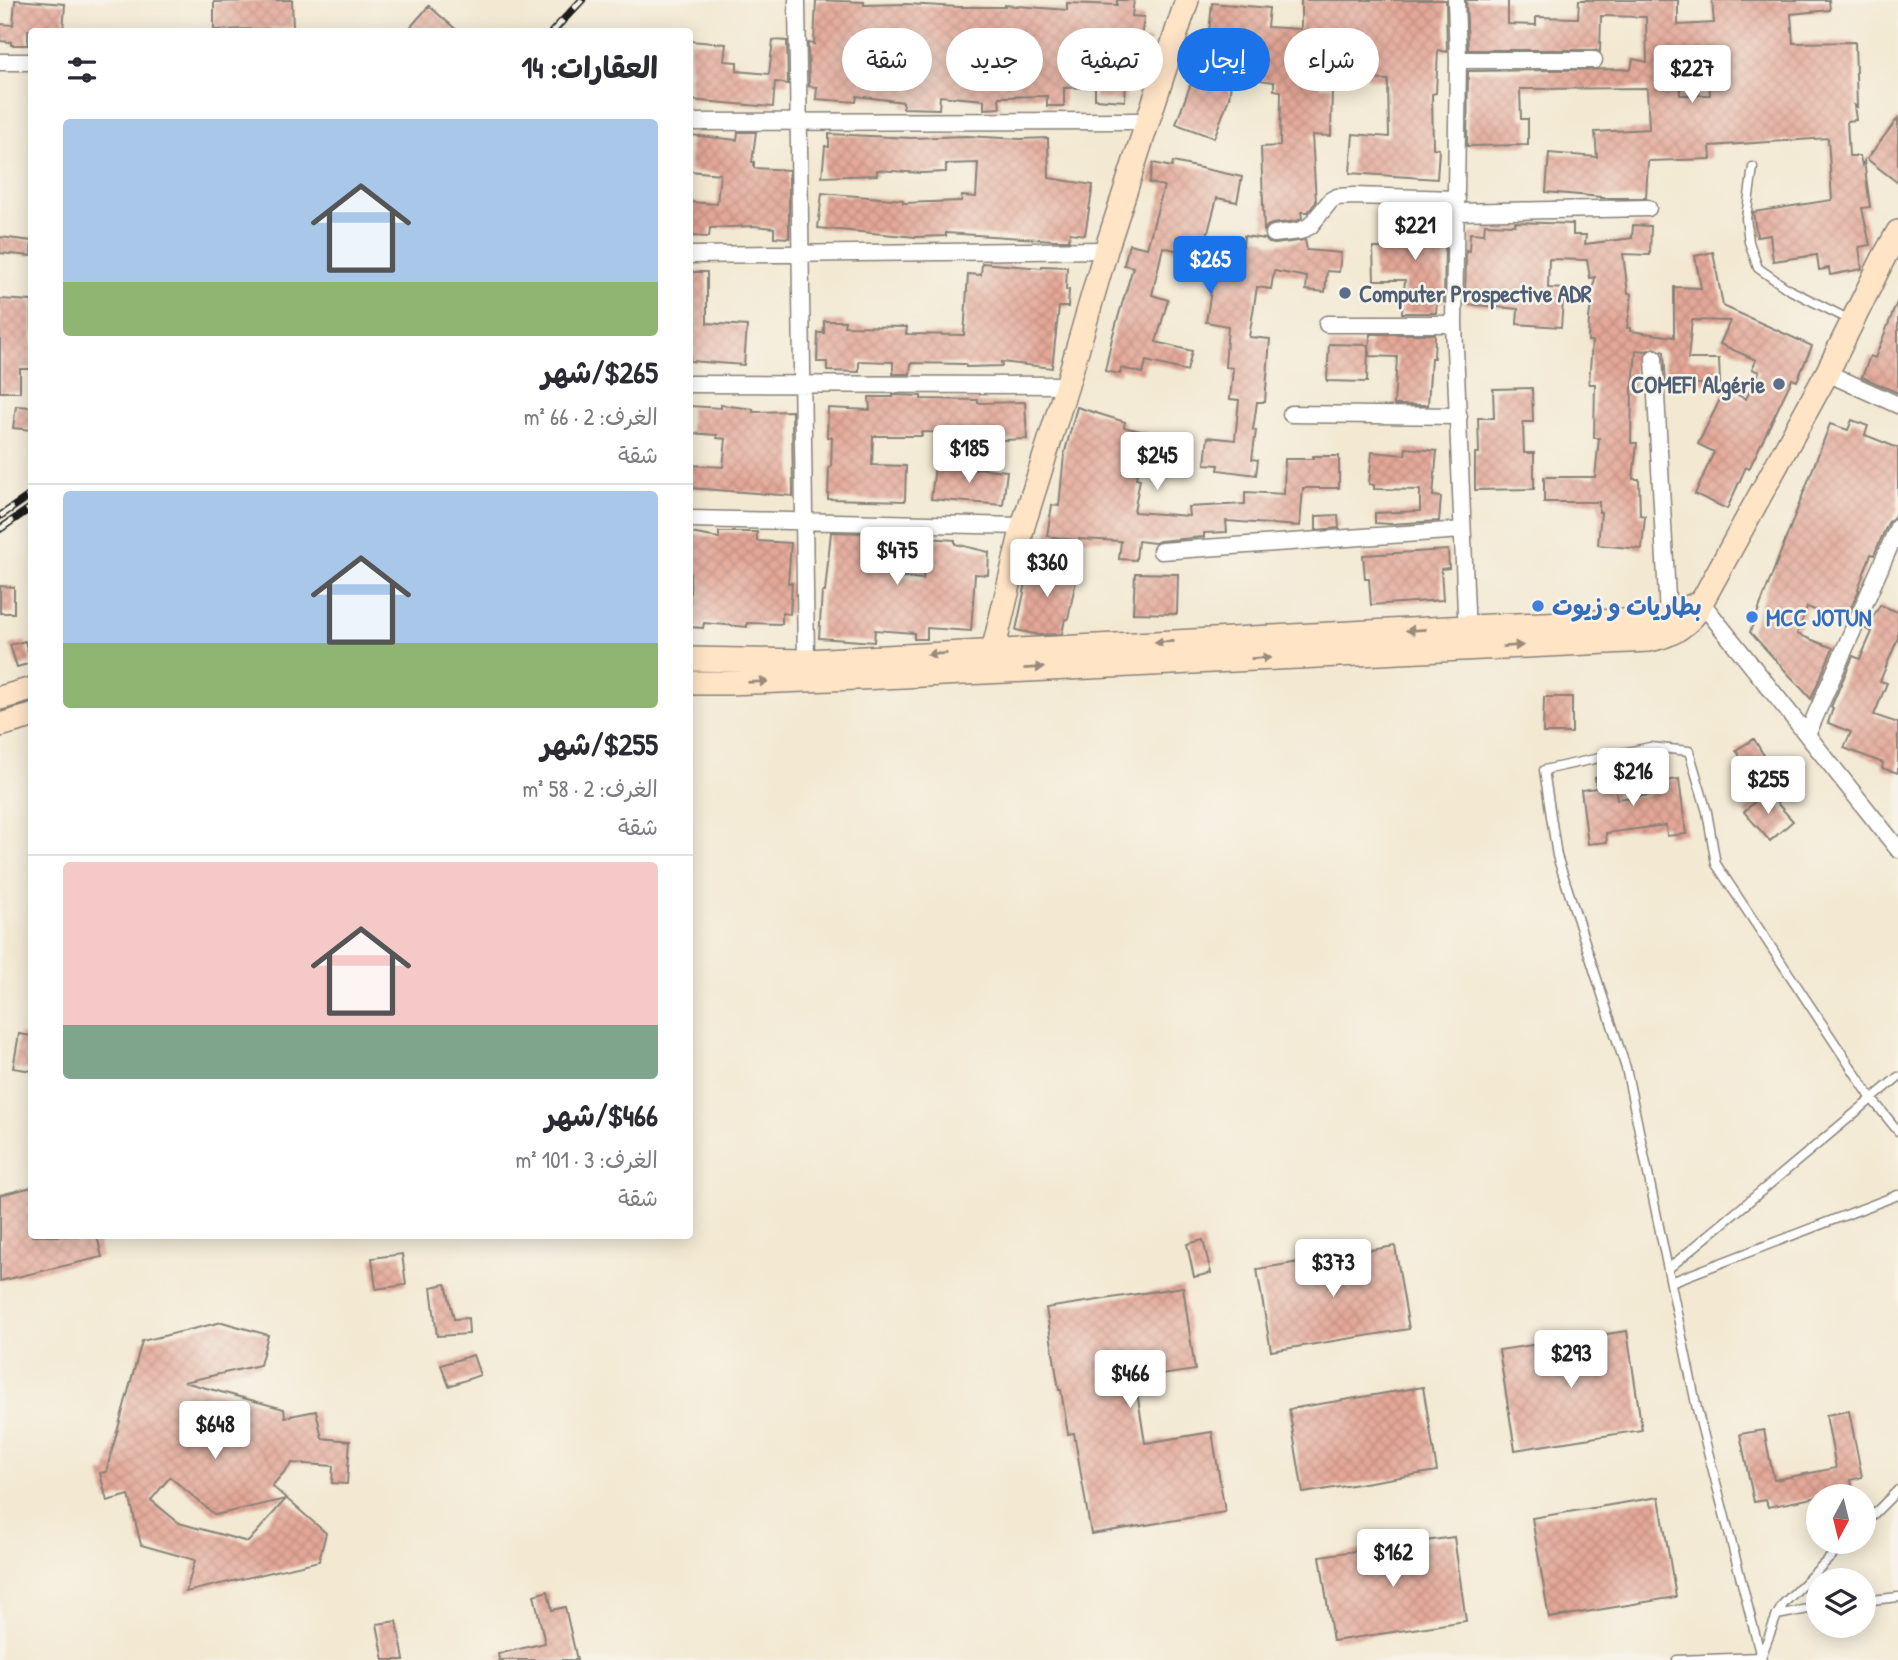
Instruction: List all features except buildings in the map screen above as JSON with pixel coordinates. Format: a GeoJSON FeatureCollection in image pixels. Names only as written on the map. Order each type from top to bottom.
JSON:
{"type":"FeatureCollection","features":[{"type":"Feature","properties":{"kind":"main road"},"geometry":{"type":"LineString","coordinates":[[990,661],[1023,526],[1105,250],[1187,0]]}},
{"type":"Feature","properties":{"kind":"main road"},"geometry":{"type":"LineString","coordinates":[[1467,638],[1649,640],[1663,638],[1686,624],[1695,614],[1827,373],[1852,321],[1891,260],[1898,232]]}},
{"type":"Feature","properties":{"kind":"main road"},"geometry":{"type":"LineString","coordinates":[[693,659],[990,661],[1467,638],[1646,620],[1668,616],[1701,602]]}},
{"type":"Feature","properties":{"kind":"main road"},"geometry":{"type":"LineString","coordinates":[[693,683],[805,680],[990,661]]}},
{"type":"Feature","properties":{"kind":"main road"},"geometry":{"type":"LineString","coordinates":[[0,698],[28,690]]}},
{"type":"Feature","properties":{"kind":"main road"},"geometry":{"type":"LineString","coordinates":[[0,725],[28,717]]}},
{"type":"Feature","properties":{"kind":"street"},"geometry":{"type":"LineString","coordinates":[[797,0],[806,661]]}},
{"type":"Feature","properties":{"kind":"street"},"geometry":{"type":"LineString","coordinates":[[1455,0],[1458,60],[1454,324],[1467,638]]}},
{"type":"Feature","properties":{"kind":"street"},"geometry":{"type":"LineString","coordinates":[[1458,60],[1594,60]]}},
{"type":"Feature","properties":{"kind":"street"},"geometry":{"type":"LineString","coordinates":[[0,62],[28,62]]}},
{"type":"Feature","properties":{"kind":"street"},"geometry":{"type":"LineString","coordinates":[[693,122],[1149,121]]}},
{"type":"Feature","properties":{"kind":"street"},"geometry":{"type":"LineString","coordinates":[[1274,234],[1300,231],[1310,226],[1331,200],[1337,197],[1353,196],[1456,206],[1648,208]]}},
{"type":"Feature","properties":{"kind":"street"},"geometry":{"type":"LineString","coordinates":[[693,255],[1105,250]]}},
{"type":"Feature","properties":{"kind":"street"},"geometry":{"type":"LineString","coordinates":[[1327,324],[1454,324]]}},
{"type":"Feature","properties":{"kind":"street"},"geometry":{"type":"LineString","coordinates":[[1654,358],[1668,616]]}},
{"type":"Feature","properties":{"kind":"street"},"geometry":{"type":"LineString","coordinates":[[1827,373],[1898,405]]}},
{"type":"Feature","properties":{"kind":"street"},"geometry":{"type":"LineString","coordinates":[[693,384],[1067,385]]}},
{"type":"Feature","properties":{"kind":"street"},"geometry":{"type":"LineString","coordinates":[[1291,414],[1459,416]]}},
{"type":"Feature","properties":{"kind":"street"},"geometry":{"type":"LineString","coordinates":[[693,519],[1023,526]]}},
{"type":"Feature","properties":{"kind":"street"},"geometry":{"type":"LineString","coordinates":[[1807,735],[1898,527]]}},
{"type":"Feature","properties":{"kind":"street"},"geometry":{"type":"LineString","coordinates":[[1161,551],[1462,530]]}},
{"type":"Feature","properties":{"kind":"street"},"geometry":{"type":"LineString","coordinates":[[1701,602],[1896,841]]}},
{"type":"Feature","properties":{"kind":"lane"},"geometry":{"type":"LineString","coordinates":[[1754,167],[1746,218],[1749,242],[1758,268],[1787,289],[1852,321]]}},
{"type":"Feature","properties":{"kind":"lane"},"geometry":{"type":"LineString","coordinates":[[1762,1658],[1697,1409],[1626,1068],[1557,856],[1544,770],[1650,747],[1689,751],[1707,812],[1716,864],[1872,1099],[1898,1131]]}},
{"type":"Feature","properties":{"kind":"lane"},"geometry":{"type":"LineString","coordinates":[[1668,1269],[1898,1077]]}},
{"type":"Feature","properties":{"kind":"lane"},"geometry":{"type":"LineString","coordinates":[[1671,1282],[1898,1195]]}},
{"type":"Feature","properties":{"kind":"lane"},"geometry":{"type":"LineString","coordinates":[[1876,1512],[1898,1490]]}},
{"type":"Feature","properties":{"kind":"lane"},"geometry":{"type":"LineString","coordinates":[[1762,1658],[1784,1603],[1834,1554]]}},
{"type":"Feature","properties":{"kind":"lane"},"geometry":{"type":"LineString","coordinates":[[1876,1600],[1898,1597]]}},
{"type":"Feature","properties":{"kind":"lane"},"geometry":{"type":"LineString","coordinates":[[1777,1615],[1806,1609]]}},
{"type":"Feature","properties":{"kind":"lane"},"geometry":{"type":"LineString","coordinates":[[1677,1660],[1762,1658]]}},
{"type":"Feature","properties":{"kind":"railway"},"geometry":{"type":"LineString","coordinates":[[556,28],[582,0]]}},
{"type":"Feature","properties":{"kind":"railway"},"geometry":{"type":"LineString","coordinates":[[0,516],[28,497]]}},
{"type":"Feature","properties":{"kind":"railway"},"geometry":{"type":"LineString","coordinates":[[0,529],[28,510]]}},
{"type":"Feature","properties":{"kind":"place","name":"Computer Prospective ADR"},"geometry":{"type":"Point","coordinates":[1345,293]}},
{"type":"Feature","properties":{"kind":"place","name":"COMEFI Algérie"},"geometry":{"type":"Point","coordinates":[1779,384]}},
{"type":"Feature","properties":{"kind":"place","name":"بطاريات و زيوت"},"geometry":{"type":"Point","coordinates":[1538,606]}},
{"type":"Feature","properties":{"kind":"place","name":"MCC JOTUN"},"geometry":{"type":"Point","coordinates":[1752,617]}}]}
